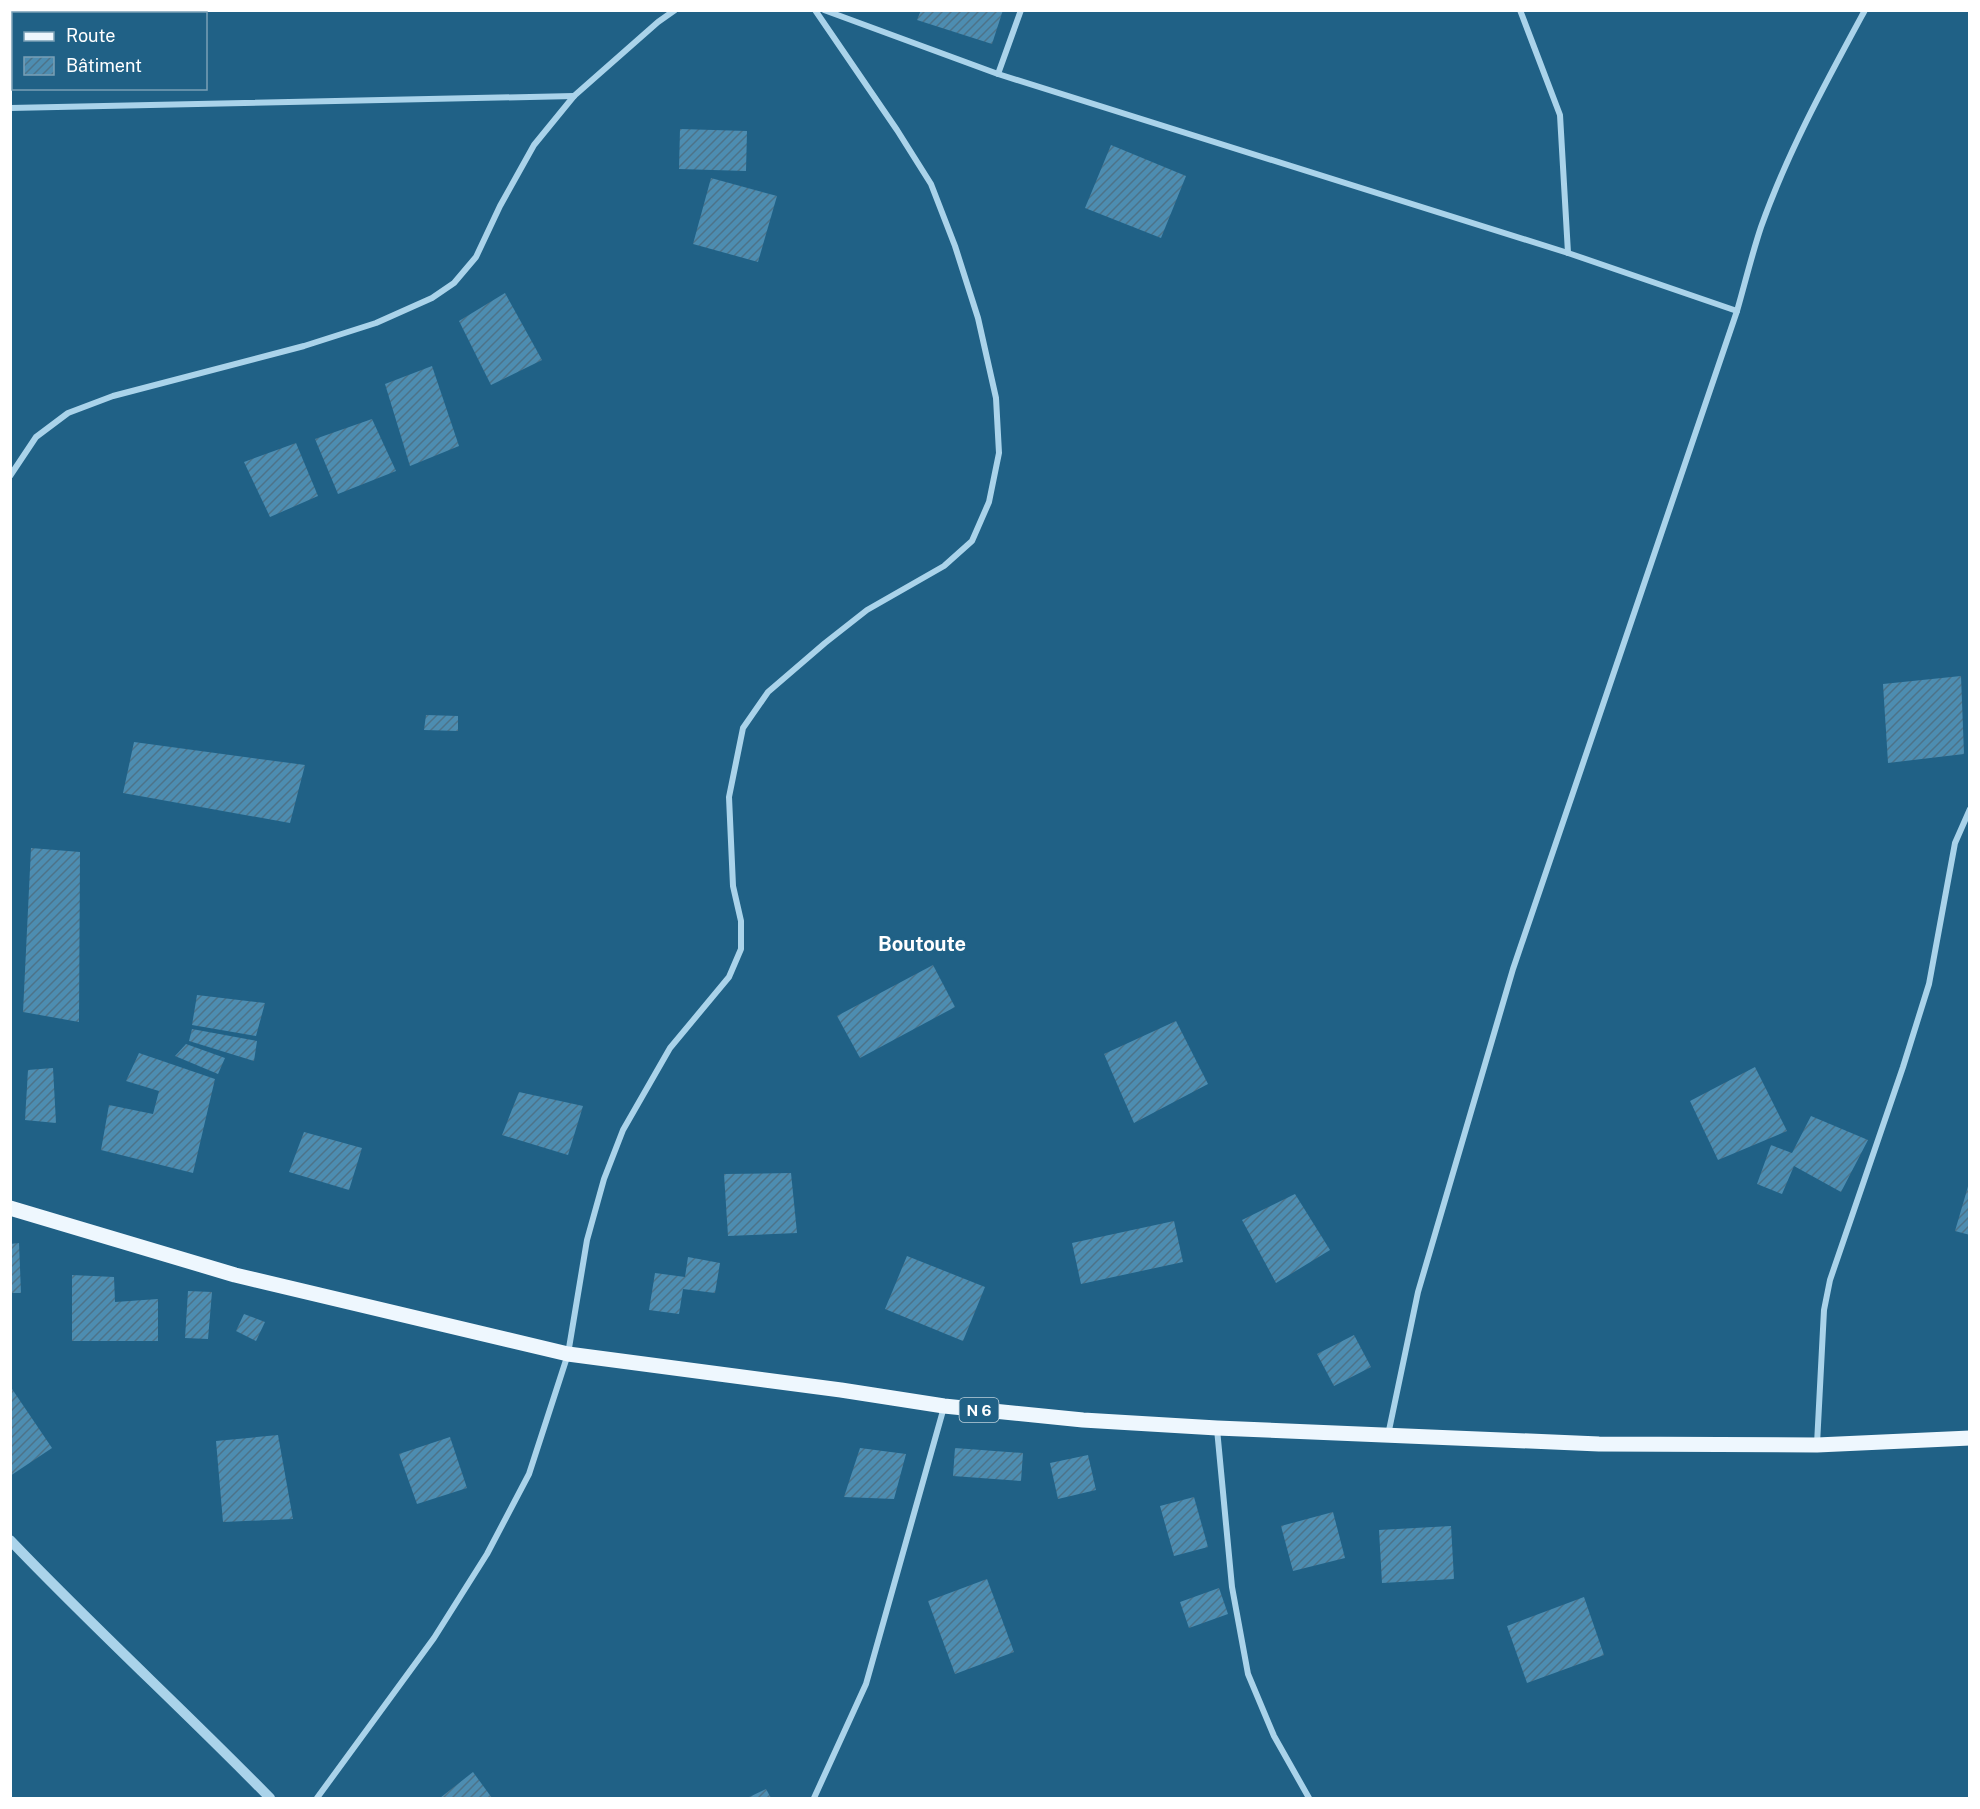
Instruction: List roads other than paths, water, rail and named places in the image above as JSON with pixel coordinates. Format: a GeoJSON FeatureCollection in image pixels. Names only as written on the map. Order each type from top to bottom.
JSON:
{"type":"FeatureCollection","features":[{"type":"Feature","properties":{"kind":"main road","name":"N 6"},"geometry":{"type":"LineString","coordinates":[[10,1208],[235,1275],[568,1354],[944,1406],[1083,1420],[1217,1428],[1599,1444],[1817,1445],[1970,1438]]}},
{"type":"Feature","properties":{"kind":"street"},"geometry":{"type":"LineString","coordinates":[[10,476],[36,437],[68,412],[113,396],[304,345],[376,322],[432,298],[454,284],[476,257],[500,206],[534,145],[574,96],[658,22],[675,10]]}},
{"type":"Feature","properties":{"kind":"street"},"geometry":{"type":"LineString","coordinates":[[317,1798],[434,1638],[487,1554],[529,1474],[568,1354],[586,1240],[604,1179],[623,1130],[670,1048],[729,977],[741,949],[741,921],[733,886],[729,797],[742,728],[768,692],[825,643],[867,610],[944,566],[972,541],[989,502],[999,453],[996,398],[978,318],[932,184],[815,10]]}},
{"type":"Feature","properties":{"kind":"street"},"geometry":{"type":"LineString","coordinates":[[824,10],[998,74],[1568,253],[1737,311]]}},
{"type":"Feature","properties":{"kind":"street"},"geometry":{"type":"LineString","coordinates":[[998,74],[1021,10]]}},
{"type":"Feature","properties":{"kind":"street"},"geometry":{"type":"LineString","coordinates":[[1520,10],[1560,115],[1568,253]]}},
{"type":"Feature","properties":{"kind":"street"},"geometry":{"type":"LineString","coordinates":[[1388,1436],[1418,1292],[1514,969],[1737,311],[1761,226],[1796,143],[1865,10]]}},
{"type":"Feature","properties":{"kind":"street"},"geometry":{"type":"LineString","coordinates":[[10,108],[574,96]]}},
{"type":"Feature","properties":{"kind":"street"},"geometry":{"type":"LineString","coordinates":[[1817,1445],[1824,1310],[1830,1280],[1929,984],[1955,843],[1970,809]]}},
{"type":"Feature","properties":{"kind":"street"},"geometry":{"type":"LineString","coordinates":[[814,1798],[866,1684],[944,1406]]}},
{"type":"Feature","properties":{"kind":"street"},"geometry":{"type":"LineString","coordinates":[[1217,1428],[1232,1587],[1248,1674],[1274,1736],[1309,1798]]}},
{"type":"Feature","properties":{"kind":"street"},"geometry":{"type":"LineString","coordinates":[[10,1540],[270,1798]]}},
{"type":"Feature","properties":{"kind":"district","name":"Boutoute"},"geometry":{"type":"Point","coordinates":[922,944]}}]}
